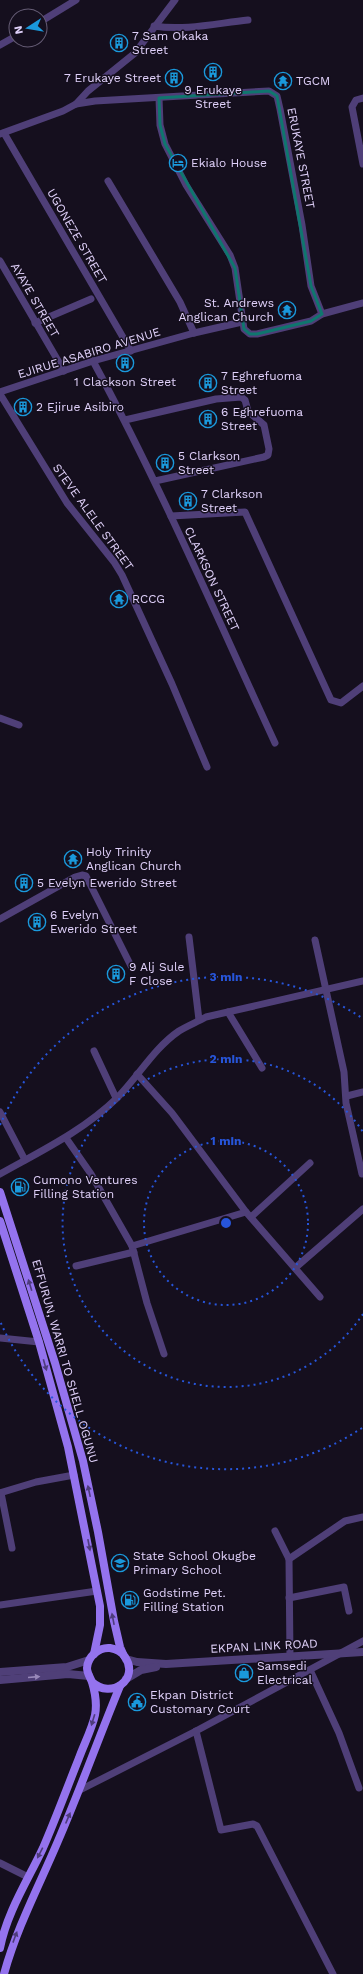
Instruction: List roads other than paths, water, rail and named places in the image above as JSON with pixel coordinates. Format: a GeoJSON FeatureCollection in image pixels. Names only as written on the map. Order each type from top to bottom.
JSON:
{"type":"FeatureCollection","features":[{"type":"Feature","properties":{"kind":"main road","name":"EFFURUN, WARRI TO SHELL OGUNU"},"geometry":{"type":"LineString","coordinates":[[0,1192],[55,1362],[82,1461],[98,1532],[115,1628],[120,1648],[125,1657]]}},
{"type":"Feature","properties":{"kind":"main road","name":"EFFURUN, WARRI TO SHELL OGUNU"},"geometry":{"type":"LineString","coordinates":[[0,1221],[3,1242],[39,1342],[68,1447],[74,1475],[97,1591],[100,1625],[92,1657]]}},
{"type":"Feature","properties":{"kind":"main road"},"geometry":{"type":"LineString","coordinates":[[0,1948],[13,1909],[60,1808],[95,1715],[95,1697],[87,1668],[92,1657],[106,1648],[119,1651],[125,1657],[128,1666],[123,1682],[110,1707],[80,1790],[26,1908],[4,1974]]}},
{"type":"Feature","properties":{"kind":"main road"},"geometry":{"type":"LineString","coordinates":[[90,1679],[102,1689],[108,1690],[123,1682]]}},
{"type":"Feature","properties":{"kind":"street"},"geometry":{"type":"LineString","coordinates":[[48,17],[76,0]]}},
{"type":"Feature","properties":{"kind":"street"},"geometry":{"type":"LineString","coordinates":[[76,104],[88,91],[136,53],[154,26],[175,0]]}},
{"type":"Feature","properties":{"kind":"street"},"geometry":{"type":"LineString","coordinates":[[154,26],[166,28],[248,20]]}},
{"type":"Feature","properties":{"kind":"street","name":"ERUKAYE STREET"},"geometry":{"type":"LineString","coordinates":[[2,134],[40,120],[76,104],[95,101],[269,91],[277,96],[302,225],[311,286],[322,314]]}},
{"type":"Feature","properties":{"kind":"street"},"geometry":{"type":"LineString","coordinates":[[159,98],[160,125],[165,144],[186,185],[230,255],[235,268],[243,312],[242,322],[244,329],[250,334],[257,334],[312,321],[322,314],[363,303]]}},
{"type":"Feature","properties":{"kind":"street"},"geometry":{"type":"LineString","coordinates":[[363,98],[356,100],[352,107],[363,164]]}},
{"type":"Feature","properties":{"kind":"street","name":"UGONEZE STREET"},"geometry":{"type":"LineString","coordinates":[[2,134],[131,351]]}},
{"type":"Feature","properties":{"kind":"street"},"geometry":{"type":"LineString","coordinates":[[108,180],[180,302],[194,333]]}},
{"type":"Feature","properties":{"kind":"street","name":"AYAYE STREET"},"geometry":{"type":"LineString","coordinates":[[0,261],[64,371]]}},
{"type":"Feature","properties":{"kind":"street"},"geometry":{"type":"LineString","coordinates":[[35,323],[91,299]]}},
{"type":"Feature","properties":{"kind":"street","name":"EJIRUE ASABIRO AVENUE"},"geometry":{"type":"LineString","coordinates":[[0,393],[93,361],[194,333],[242,322]]}},
{"type":"Feature","properties":{"kind":"street","name":"CLARKSON STREET"},"geometry":{"type":"LineString","coordinates":[[93,361],[125,420],[155,481],[276,743]]}},
{"type":"Feature","properties":{"kind":"street","name":"STEVE ALELE STREET"},"geometry":{"type":"LineString","coordinates":[[0,393],[67,504],[114,562],[122,576],[172,684],[208,767]]}},
{"type":"Feature","properties":{"kind":"street"},"geometry":{"type":"LineString","coordinates":[[125,420],[216,399],[242,397],[245,400],[248,411],[264,425],[269,449],[268,455],[155,481]]}},
{"type":"Feature","properties":{"kind":"street"},"geometry":{"type":"LineString","coordinates":[[171,516],[245,512],[331,700],[341,703],[363,686]]}},
{"type":"Feature","properties":{"kind":"street"},"geometry":{"type":"LineString","coordinates":[[0,718],[19,725]]}},
{"type":"Feature","properties":{"kind":"street"},"geometry":{"type":"LineString","coordinates":[[0,919],[75,877],[82,875],[86,876],[132,968]]}},
{"type":"Feature","properties":{"kind":"street"},"geometry":{"type":"LineString","coordinates":[[189,937],[200,1020]]}},
{"type":"Feature","properties":{"kind":"street"},"geometry":{"type":"LineString","coordinates":[[315,940],[344,1072],[347,1096],[346,1103],[362,1174]]}},
{"type":"Feature","properties":{"kind":"street"},"geometry":{"type":"LineString","coordinates":[[0,1174],[66,1138],[116,1098],[160,1047],[178,1032],[200,1020],[206,1017],[363,981]]}},
{"type":"Feature","properties":{"kind":"street"},"geometry":{"type":"LineString","coordinates":[[228,1012],[262,1068]]}},
{"type":"Feature","properties":{"kind":"street"},"geometry":{"type":"LineString","coordinates":[[94,1052],[116,1098]]}},
{"type":"Feature","properties":{"kind":"street"},"geometry":{"type":"LineString","coordinates":[[137,1074],[172,1113],[248,1214],[320,1297]]}},
{"type":"Feature","properties":{"kind":"street"},"geometry":{"type":"LineString","coordinates":[[347,1096],[363,1092]]}},
{"type":"Feature","properties":{"kind":"street"},"geometry":{"type":"LineString","coordinates":[[0,1112],[25,1160]]}},
{"type":"Feature","properties":{"kind":"street"},"geometry":{"type":"LineString","coordinates":[[66,1138],[91,1174],[133,1249],[147,1303],[164,1354]]}},
{"type":"Feature","properties":{"kind":"street"},"geometry":{"type":"LineString","coordinates":[[76,1266],[248,1214],[310,1163]]}},
{"type":"Feature","properties":{"kind":"street"},"geometry":{"type":"LineString","coordinates":[[295,1268],[363,1209]]}},
{"type":"Feature","properties":{"kind":"street"},"geometry":{"type":"LineString","coordinates":[[0,1338],[39,1342]]}},
{"type":"Feature","properties":{"kind":"street"},"geometry":{"type":"LineString","coordinates":[[12,1548],[1,1493],[36,1482],[74,1475]]}},
{"type":"Feature","properties":{"kind":"street"},"geometry":{"type":"LineString","coordinates":[[289,1558],[345,1521],[363,1517]]}},
{"type":"Feature","properties":{"kind":"street"},"geometry":{"type":"LineString","coordinates":[[275,1531],[289,1558],[290,1657]]}},
{"type":"Feature","properties":{"kind":"street"},"geometry":{"type":"LineString","coordinates":[[289,1598],[344,1587],[350,1611]]}},
{"type":"Feature","properties":{"kind":"street"},"geometry":{"type":"LineString","coordinates":[[0,1605],[97,1591]]}},
{"type":"Feature","properties":{"kind":"street"},"geometry":{"type":"LineString","coordinates":[[80,1790],[196,1731],[363,1641]]}},
{"type":"Feature","properties":{"kind":"street","name":"EKPAN LINK ROAD"},"geometry":{"type":"LineString","coordinates":[[166,1664],[363,1652]]}},
{"type":"Feature","properties":{"kind":"street"},"geometry":{"type":"LineString","coordinates":[[0,1680],[68,1670],[92,1657]]}},
{"type":"Feature","properties":{"kind":"street"},"geometry":{"type":"LineString","coordinates":[[125,1657],[138,1662],[166,1664]]}},
{"type":"Feature","properties":{"kind":"street"},"geometry":{"type":"LineString","coordinates":[[123,1682],[141,1670],[166,1664]]}},
{"type":"Feature","properties":{"kind":"street"},"geometry":{"type":"LineString","coordinates":[[0,1672],[68,1670],[90,1679]]}},
{"type":"Feature","properties":{"kind":"street"},"geometry":{"type":"LineString","coordinates":[[310,1670],[339,1733],[359,1788]]}},
{"type":"Feature","properties":{"kind":"street"},"geometry":{"type":"LineString","coordinates":[[196,1731],[221,1830],[253,1824],[257,1826],[333,1974]]}},
{"type":"Feature","properties":{"kind":"street"},"geometry":{"type":"LineString","coordinates":[[0,1863],[28,1877]]}},
{"type":"Feature","properties":{"kind":"place","name":"7 Sam Okaka Street"},"geometry":{"type":"Point","coordinates":[119,43]}},
{"type":"Feature","properties":{"kind":"place","name":"9 Erukaye Street"},"geometry":{"type":"Point","coordinates":[213,72]}},
{"type":"Feature","properties":{"kind":"place","name":"7 Erukaye Street"},"geometry":{"type":"Point","coordinates":[174,78]}},
{"type":"Feature","properties":{"kind":"place","name":"TGCM"},"geometry":{"type":"Point","coordinates":[283,81]}},
{"type":"Feature","properties":{"kind":"place","name":"Ekialo House"},"geometry":{"type":"Point","coordinates":[178,163]}},
{"type":"Feature","properties":{"kind":"place","name":"St. Andrews Anglican Church"},"geometry":{"type":"Point","coordinates":[287,310]}},
{"type":"Feature","properties":{"kind":"place","name":"1 Clackson Street"},"geometry":{"type":"Point","coordinates":[125,363]}},
{"type":"Feature","properties":{"kind":"place","name":"7 Eghrefuoma Street"},"geometry":{"type":"Point","coordinates":[208,383]}},
{"type":"Feature","properties":{"kind":"place","name":"2 Ejirue Asibiro"},"geometry":{"type":"Point","coordinates":[23,407]}},
{"type":"Feature","properties":{"kind":"place","name":"6 Eghrefuoma Street"},"geometry":{"type":"Point","coordinates":[208,419]}},
{"type":"Feature","properties":{"kind":"place","name":"5 Clarkson Street"},"geometry":{"type":"Point","coordinates":[165,463]}},
{"type":"Feature","properties":{"kind":"place","name":"7 Clarkson Street"},"geometry":{"type":"Point","coordinates":[188,501]}},
{"type":"Feature","properties":{"kind":"place","name":"RCCG"},"geometry":{"type":"Point","coordinates":[119,599]}},
{"type":"Feature","properties":{"kind":"place","name":"Holy Trinity Anglican Church"},"geometry":{"type":"Point","coordinates":[73,859]}},
{"type":"Feature","properties":{"kind":"place","name":"5 Evelyn Ewerido Street"},"geometry":{"type":"Point","coordinates":[24,883]}},
{"type":"Feature","properties":{"kind":"place","name":"6 Evelyn Ewerido Street"},"geometry":{"type":"Point","coordinates":[37,922]}},
{"type":"Feature","properties":{"kind":"place","name":"9 Alj Sule F Close"},"geometry":{"type":"Point","coordinates":[116,974]}},
{"type":"Feature","properties":{"kind":"place","name":"Cumono Ventures Filling Station"},"geometry":{"type":"Point","coordinates":[20,1187]}},
{"type":"Feature","properties":{"kind":"place","name":"State School Okugbe Primary School"},"geometry":{"type":"Point","coordinates":[120,1563]}},
{"type":"Feature","properties":{"kind":"place","name":"Godstime Pet. Filling Station"},"geometry":{"type":"Point","coordinates":[130,1600]}},
{"type":"Feature","properties":{"kind":"place","name":"Samsedi Electrical"},"geometry":{"type":"Point","coordinates":[244,1673]}},
{"type":"Feature","properties":{"kind":"place","name":"Ekpan District Customary Court"},"geometry":{"type":"Point","coordinates":[137,1702]}}]}
